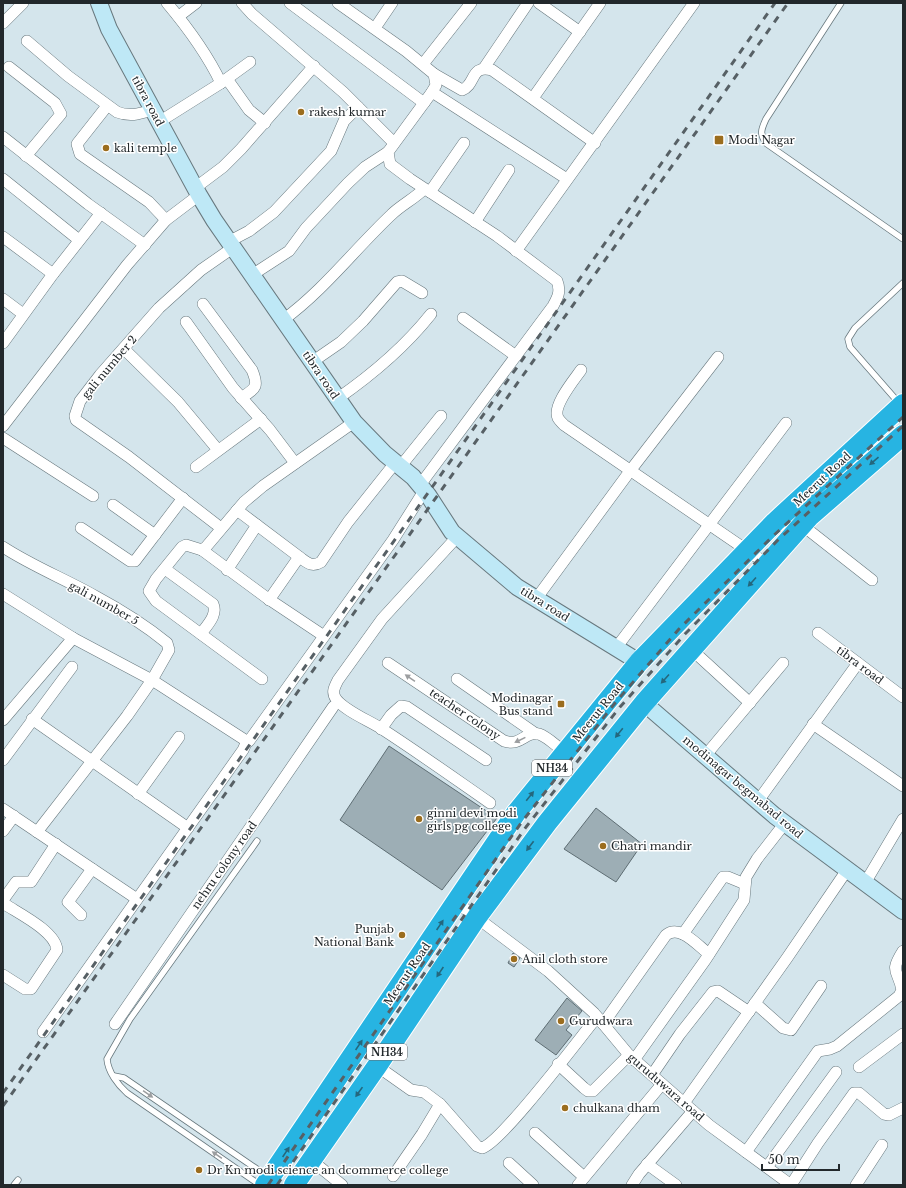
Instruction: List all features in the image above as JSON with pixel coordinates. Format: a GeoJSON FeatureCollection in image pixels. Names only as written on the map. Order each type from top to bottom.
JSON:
{"type":"FeatureCollection","features":[{"type":"Feature","properties":{"kind":"highway","name":"Meerut Road"},"geometry":{"type":"LineString","coordinates":[[265,1182],[516,813],[565,752],[639,662],[775,522],[902,404]]}},
{"type":"Feature","properties":{"kind":"highway","name":"Meerut Road"},"geometry":{"type":"LineString","coordinates":[[294,1185],[377,1066],[477,917],[547,823],[644,703],[802,525],[903,435]]}},
{"type":"Feature","properties":{"kind":"street"},"geometry":{"type":"LineString","coordinates":[[3,23],[23,3]]}},
{"type":"Feature","properties":{"kind":"street","name":"tibra road"},"geometry":{"type":"LineString","coordinates":[[99,3],[109,28],[197,192],[252,275],[354,422],[422,488],[457,537],[517,587],[639,662]]}},
{"type":"Feature","properties":{"kind":"street"},"geometry":{"type":"LineString","coordinates":[[167,3],[180,16],[224,81],[249,110],[265,123]]}},
{"type":"Feature","properties":{"kind":"street"},"geometry":{"type":"LineString","coordinates":[[180,16],[196,3]]}},
{"type":"Feature","properties":{"kind":"street"},"geometry":{"type":"LineString","coordinates":[[43,1032],[243,750],[247,741],[251,740],[393,540],[422,488],[516,356],[554,306],[559,295],[557,281],[475,222],[390,164],[391,148],[358,107],[314,66],[252,14],[242,3]]}},
{"type":"Feature","properties":{"kind":"street"},"geometry":{"type":"LineString","coordinates":[[290,3],[424,103]]}},
{"type":"Feature","properties":{"kind":"street"},"geometry":{"type":"LineString","coordinates":[[338,3],[375,28],[434,74],[462,90],[466,89],[478,71],[484,68],[528,3]]}},
{"type":"Feature","properties":{"kind":"street"},"geometry":{"type":"LineString","coordinates":[[375,28],[392,3]]}},
{"type":"Feature","properties":{"kind":"street"},"geometry":{"type":"LineString","coordinates":[[423,64],[471,3]]}},
{"type":"Feature","properties":{"kind":"street"},"geometry":{"type":"LineString","coordinates":[[539,3],[580,32]]}},
{"type":"Feature","properties":{"kind":"street"},"geometry":{"type":"LineString","coordinates":[[532,98],[600,3]]}},
{"type":"Feature","properties":{"kind":"street"},"geometry":{"type":"LineString","coordinates":[[516,251],[694,3]]}},
{"type":"Feature","properties":{"kind":"street"},"geometry":{"type":"LineString","coordinates":[[28,41],[107,106],[125,115],[134,116],[156,116],[224,81],[250,62]]}},
{"type":"Feature","properties":{"kind":"street"},"geometry":{"type":"LineString","coordinates":[[3,426],[127,265],[166,220],[223,167],[265,123],[314,66]]}},
{"type":"Feature","properties":{"kind":"street"},"geometry":{"type":"LineString","coordinates":[[9,67],[55,103],[61,114],[26,156]]}},
{"type":"Feature","properties":{"kind":"street"},"geometry":{"type":"LineString","coordinates":[[484,68],[492,70],[595,142]]}},
{"type":"Feature","properties":{"kind":"street"},"geometry":{"type":"LineString","coordinates":[[252,275],[289,251],[306,228],[348,183],[391,148],[432,92],[436,85],[434,74]]}},
{"type":"Feature","properties":{"kind":"street"},"geometry":{"type":"LineString","coordinates":[[432,92],[567,179]]}},
{"type":"Feature","properties":{"kind":"street"},"geometry":{"type":"LineString","coordinates":[[107,106],[77,144],[80,154],[149,202],[166,220]]}},
{"type":"Feature","properties":{"kind":"street","name":"gali number 2"},"geometry":{"type":"LineString","coordinates":[[221,528],[130,457],[76,420],[76,411],[80,401],[168,299],[232,244],[274,212],[331,150],[344,121],[358,107]]}},
{"type":"Feature","properties":{"kind":"street"},"geometry":{"type":"LineString","coordinates":[[3,137],[145,245]]}},
{"type":"Feature","properties":{"kind":"street"},"geometry":{"type":"LineString","coordinates":[[283,320],[320,290],[392,214],[427,190],[464,143]]}},
{"type":"Feature","properties":{"kind":"street"},"geometry":{"type":"LineString","coordinates":[[475,222],[509,170]]}},
{"type":"Feature","properties":{"kind":"street"},"geometry":{"type":"LineString","coordinates":[[3,179],[79,240]]}},
{"type":"Feature","properties":{"kind":"street"},"geometry":{"type":"LineString","coordinates":[[3,343],[53,274],[101,213]]}},
{"type":"Feature","properties":{"kind":"street"},"geometry":{"type":"LineString","coordinates":[[3,237],[53,274]]}},
{"type":"Feature","properties":{"kind":"street"},"geometry":{"type":"LineString","coordinates":[[312,362],[341,342],[363,321],[397,282],[402,281],[422,292]]}},
{"type":"Feature","properties":{"kind":"street"},"geometry":{"type":"LineString","coordinates":[[3,299],[24,314]]}},
{"type":"Feature","properties":{"kind":"street"},"geometry":{"type":"LineString","coordinates":[[203,304],[252,370],[256,380],[256,386],[253,390],[241,398]]}},
{"type":"Feature","properties":{"kind":"street"},"geometry":{"type":"LineString","coordinates":[[337,399],[368,377],[392,357],[415,334],[431,314]]}},
{"type":"Feature","properties":{"kind":"street"},"geometry":{"type":"LineString","coordinates":[[463,318],[516,356]]}},
{"type":"Feature","properties":{"kind":"street"},"geometry":{"type":"LineString","coordinates":[[186,322],[241,398],[261,420],[295,463]]}},
{"type":"Feature","properties":{"kind":"street"},"geometry":{"type":"LineString","coordinates":[[124,349],[178,402],[218,450]]}},
{"type":"Feature","properties":{"kind":"street"},"geometry":{"type":"LineString","coordinates":[[536,599],[630,471],[718,357]]}},
{"type":"Feature","properties":{"kind":"street"},"geometry":{"type":"LineString","coordinates":[[581,370],[559,402],[556,411],[557,417],[564,425],[767,564]]}},
{"type":"Feature","properties":{"kind":"street"},"geometry":{"type":"LineString","coordinates":[[237,510],[310,565],[316,565],[321,562],[348,522],[441,416]]}},
{"type":"Feature","properties":{"kind":"street"},"geometry":{"type":"LineString","coordinates":[[196,467],[261,420]]}},
{"type":"Feature","properties":{"kind":"street"},"geometry":{"type":"LineString","coordinates":[[202,550],[237,510],[263,486],[354,422]]}},
{"type":"Feature","properties":{"kind":"street"},"geometry":{"type":"LineString","coordinates":[[616,648],[786,423]]}},
{"type":"Feature","properties":{"kind":"street"},"geometry":{"type":"LineString","coordinates":[[3,438],[93,496]]}},
{"type":"Feature","properties":{"kind":"street"},"geometry":{"type":"LineString","coordinates":[[81,528],[130,561],[135,561],[139,558],[183,498]]}},
{"type":"Feature","properties":{"kind":"street"},"geometry":{"type":"LineString","coordinates":[[113,505],[155,535]]}},
{"type":"Feature","properties":{"kind":"street"},"geometry":{"type":"LineString","coordinates":[[227,570],[257,525]]}},
{"type":"Feature","properties":{"kind":"street"},"geometry":{"type":"LineString","coordinates":[[802,525],[872,580]]}},
{"type":"Feature","properties":{"kind":"street"},"geometry":{"type":"LineString","coordinates":[[457,537],[382,619],[334,687],[336,699],[342,705],[381,729],[490,803]]}},
{"type":"Feature","properties":{"kind":"street"},"geometry":{"type":"LineString","coordinates":[[262,679],[151,596],[149,591],[152,585],[186,544],[202,550],[269,600],[324,636]]}},
{"type":"Feature","properties":{"kind":"street","name":"gali number 5"},"geometry":{"type":"LineString","coordinates":[[3,547],[33,565],[108,603],[134,619],[168,643],[169,650],[152,680],[63,800],[37,832]]}},
{"type":"Feature","properties":{"kind":"street"},"geometry":{"type":"LineString","coordinates":[[269,600],[299,557]]}},
{"type":"Feature","properties":{"kind":"street"},"geometry":{"type":"LineString","coordinates":[[165,569],[212,604],[215,609],[214,615],[201,634]]}},
{"type":"Feature","properties":{"kind":"street"},"geometry":{"type":"LineString","coordinates":[[3,594],[73,638],[152,680],[247,741]]}},
{"type":"Feature","properties":{"kind":"street","name":"tibra road"},"geometry":{"type":"LineString","coordinates":[[818,633],[903,697]]}},
{"type":"Feature","properties":{"kind":"street"},"geometry":{"type":"LineString","coordinates":[[3,720],[73,638]]}},
{"type":"Feature","properties":{"kind":"street"},"geometry":{"type":"LineString","coordinates":[[691,649],[750,703]]}},
{"type":"Feature","properties":{"kind":"street","name":"teacher colony"},"geometry":{"type":"LineString","coordinates":[[388,663],[504,741],[511,744],[531,734],[536,734]]}},
{"type":"Feature","properties":{"kind":"street"},"geometry":{"type":"LineString","coordinates":[[705,756],[783,663]]}},
{"type":"Feature","properties":{"kind":"street"},"geometry":{"type":"LineString","coordinates":[[758,801],[858,663]]}},
{"type":"Feature","properties":{"kind":"street"},"geometry":{"type":"LineString","coordinates":[[3,760],[32,719],[72,668]]}},
{"type":"Feature","properties":{"kind":"street"},"geometry":{"type":"LineString","coordinates":[[457,679],[536,734],[546,738],[565,752]]}},
{"type":"Feature","properties":{"kind":"street","name":"modinagar begmabad road"},"geometry":{"type":"LineString","coordinates":[[644,703],[785,823],[903,911]]}},
{"type":"Feature","properties":{"kind":"street"},"geometry":{"type":"LineString","coordinates":[[381,729],[397,708],[401,706],[407,707],[486,760]]}},
{"type":"Feature","properties":{"kind":"street","name":"nehru colony road"},"geometry":{"type":"LineString","coordinates":[[115,1024],[333,707]]}},
{"type":"Feature","properties":{"kind":"street"},"geometry":{"type":"LineString","coordinates":[[32,719],[188,828]]}},
{"type":"Feature","properties":{"kind":"street"},"geometry":{"type":"LineString","coordinates":[[813,724],[903,786]]}},
{"type":"Feature","properties":{"kind":"street"},"geometry":{"type":"LineString","coordinates":[[138,794],[179,737]]}},
{"type":"Feature","properties":{"kind":"street"},"geometry":{"type":"LineString","coordinates":[[3,809],[137,899]]}},
{"type":"Feature","properties":{"kind":"street"},"geometry":{"type":"LineString","coordinates":[[3,831],[14,816]]}},
{"type":"Feature","properties":{"kind":"street"},"geometry":{"type":"LineString","coordinates":[[865,883],[903,819]]}},
{"type":"Feature","properties":{"kind":"street"},"geometry":{"type":"LineString","coordinates":[[558,1064],[584,1088],[588,1091],[593,1091],[631,1058],[709,954],[744,900],[746,895],[746,877],[757,859],[785,823]]}},
{"type":"Feature","properties":{"kind":"street"},"geometry":{"type":"LineString","coordinates":[[3,975],[25,989],[31,989],[57,950],[57,945],[52,937],[6,905],[3,900],[16,882],[31,882],[56,844]]}},
{"type":"Feature","properties":{"kind":"street"},"geometry":{"type":"LineString","coordinates":[[81,915],[68,902],[92,869]]}},
{"type":"Feature","properties":{"kind":"street"},"geometry":{"type":"LineString","coordinates":[[684,1103],[847,870]]}},
{"type":"Feature","properties":{"kind":"street"},"geometry":{"type":"LineString","coordinates":[[683,934],[723,877],[728,877],[745,884]]}},
{"type":"Feature","properties":{"kind":"street","name":"guruduwara road"},"geometry":{"type":"LineString","coordinates":[[456,902],[548,971],[600,1020],[631,1058],[693,1111],[791,1185]]}},
{"type":"Feature","properties":{"kind":"street"},"geometry":{"type":"LineString","coordinates":[[377,1066],[411,1090],[424,1092],[440,1104],[477,1146],[482,1148],[487,1146],[519,1113],[558,1064],[600,1020],[666,935],[671,931],[677,931],[709,954]]}},
{"type":"Feature","properties":{"kind":"street"},"geometry":{"type":"LineString","coordinates":[[746,1152],[818,1051],[830,1049],[836,1046],[856,1032],[899,996],[902,990],[894,970],[895,963],[903,951]]}},
{"type":"Feature","properties":{"kind":"street"},"geometry":{"type":"LineString","coordinates":[[652,1075],[680,1034],[713,992],[718,991],[752,1007],[783,1028],[791,1030],[822,986]]}},
{"type":"Feature","properties":{"kind":"street"},"geometry":{"type":"LineString","coordinates":[[859,1067],[903,1034]]}},
{"type":"Feature","properties":{"kind":"street"},"geometry":{"type":"LineString","coordinates":[[767,1167],[836,1072]]}},
{"type":"Feature","properties":{"kind":"street"},"geometry":{"type":"LineString","coordinates":[[535,1132],[581,1181],[662,1084]]}},
{"type":"Feature","properties":{"kind":"street"},"geometry":{"type":"LineString","coordinates":[[791,1185],[818,1143],[854,1094],[859,1093],[884,1114],[889,1115],[903,1108]]}},
{"type":"Feature","properties":{"kind":"street"},"geometry":{"type":"LineString","coordinates":[[393,1176],[422,1134],[440,1104]]}},
{"type":"Feature","properties":{"kind":"street"},"geometry":{"type":"LineString","coordinates":[[632,1185],[647,1164],[693,1111]]}},
{"type":"Feature","properties":{"kind":"street"},"geometry":{"type":"LineString","coordinates":[[856,1185],[882,1144]]}},
{"type":"Feature","properties":{"kind":"street"},"geometry":{"type":"LineString","coordinates":[[311,1160],[342,1185]]}},
{"type":"Feature","properties":{"kind":"street"},"geometry":{"type":"LineString","coordinates":[[509,1163],[533,1185]]}},
{"type":"Feature","properties":{"kind":"street"},"geometry":{"type":"LineString","coordinates":[[647,1164],[676,1185]]}},
{"type":"Feature","properties":{"kind":"lane"},"geometry":{"type":"LineString","coordinates":[[841,3],[766,119],[760,130],[761,137],[767,144],[903,239]]}},
{"type":"Feature","properties":{"kind":"lane"},"geometry":{"type":"LineString","coordinates":[[902,404],[884,387],[850,347],[848,339],[855,328],[903,283]]}},
{"type":"Feature","properties":{"kind":"lane"},"geometry":{"type":"LineString","coordinates":[[257,841],[220,896],[130,1020],[108,1054],[107,1064],[118,1085],[127,1093],[265,1182]]}},
{"type":"Feature","properties":{"kind":"lane"},"geometry":{"type":"LineString","coordinates":[[114,1076],[124,1078],[265,1182]]}},
{"type":"Feature","properties":{"kind":"building","name":"ginni devi modi girls pg college"},"geometry":{"type":"Polygon","coordinates":[[[389,746],[497,818],[442,890],[340,820],[389,746]]]}},
{"type":"Feature","properties":{"kind":"building","name":"Chatri mandir"},"geometry":{"type":"Polygon","coordinates":[[[596,808],[642,844],[616,882],[564,849],[596,808]]]}},
{"type":"Feature","properties":{"kind":"building","name":"Anil cloth store"},"geometry":{"type":"Polygon","coordinates":[[[513,953],[520,958],[514,967],[508,963],[513,953]]]}},
{"type":"Feature","properties":{"kind":"building","name":"Gurudwara"},"geometry":{"type":"Polygon","coordinates":[[[567,998],[582,1011],[566,1030],[572,1035],[556,1055],[535,1040],[567,998]]]}},
{"type":"Feature","properties":{"kind":"railway"},"geometry":{"type":"LineString","coordinates":[[3,1093],[775,3]]}},
{"type":"Feature","properties":{"kind":"railway"},"geometry":{"type":"LineString","coordinates":[[3,1106],[788,3]]}},
{"type":"Feature","properties":{"kind":"railway"},"geometry":{"type":"LineString","coordinates":[[268,1185],[521,823],[615,703],[679,629],[773,536],[903,417]]}},
{"type":"Feature","properties":{"kind":"railway"},"geometry":{"type":"LineString","coordinates":[[277,1185],[526,827],[620,707],[685,634],[777,541],[903,426]]}},
{"type":"Feature","properties":{"kind":"place","name":"rakesh kumar"},"geometry":{"type":"Point","coordinates":[301,112]}},
{"type":"Feature","properties":{"kind":"place","name":"Modi Nagar"},"geometry":{"type":"Point","coordinates":[719,140]}},
{"type":"Feature","properties":{"kind":"place","name":"kali temple"},"geometry":{"type":"Point","coordinates":[106,148]}},
{"type":"Feature","properties":{"kind":"place","name":"Modinagar Bus stand"},"geometry":{"type":"Point","coordinates":[561,704]}},
{"type":"Feature","properties":{"kind":"place","name":"ginni devi modi girls pg college"},"geometry":{"type":"Point","coordinates":[419,819]}},
{"type":"Feature","properties":{"kind":"place","name":"Chatri mandir"},"geometry":{"type":"Point","coordinates":[603,846]}},
{"type":"Feature","properties":{"kind":"place","name":"Punjab National Bank"},"geometry":{"type":"Point","coordinates":[402,935]}},
{"type":"Feature","properties":{"kind":"place","name":"Anil cloth store"},"geometry":{"type":"Point","coordinates":[514,959]}},
{"type":"Feature","properties":{"kind":"place","name":"Gurudwara"},"geometry":{"type":"Point","coordinates":[561,1021]}},
{"type":"Feature","properties":{"kind":"place","name":"chulkana dham"},"geometry":{"type":"Point","coordinates":[565,1108]}},
{"type":"Feature","properties":{"kind":"place","name":"Dr Kn modi science an dcommerce college"},"geometry":{"type":"Point","coordinates":[199,1170]}}]}
